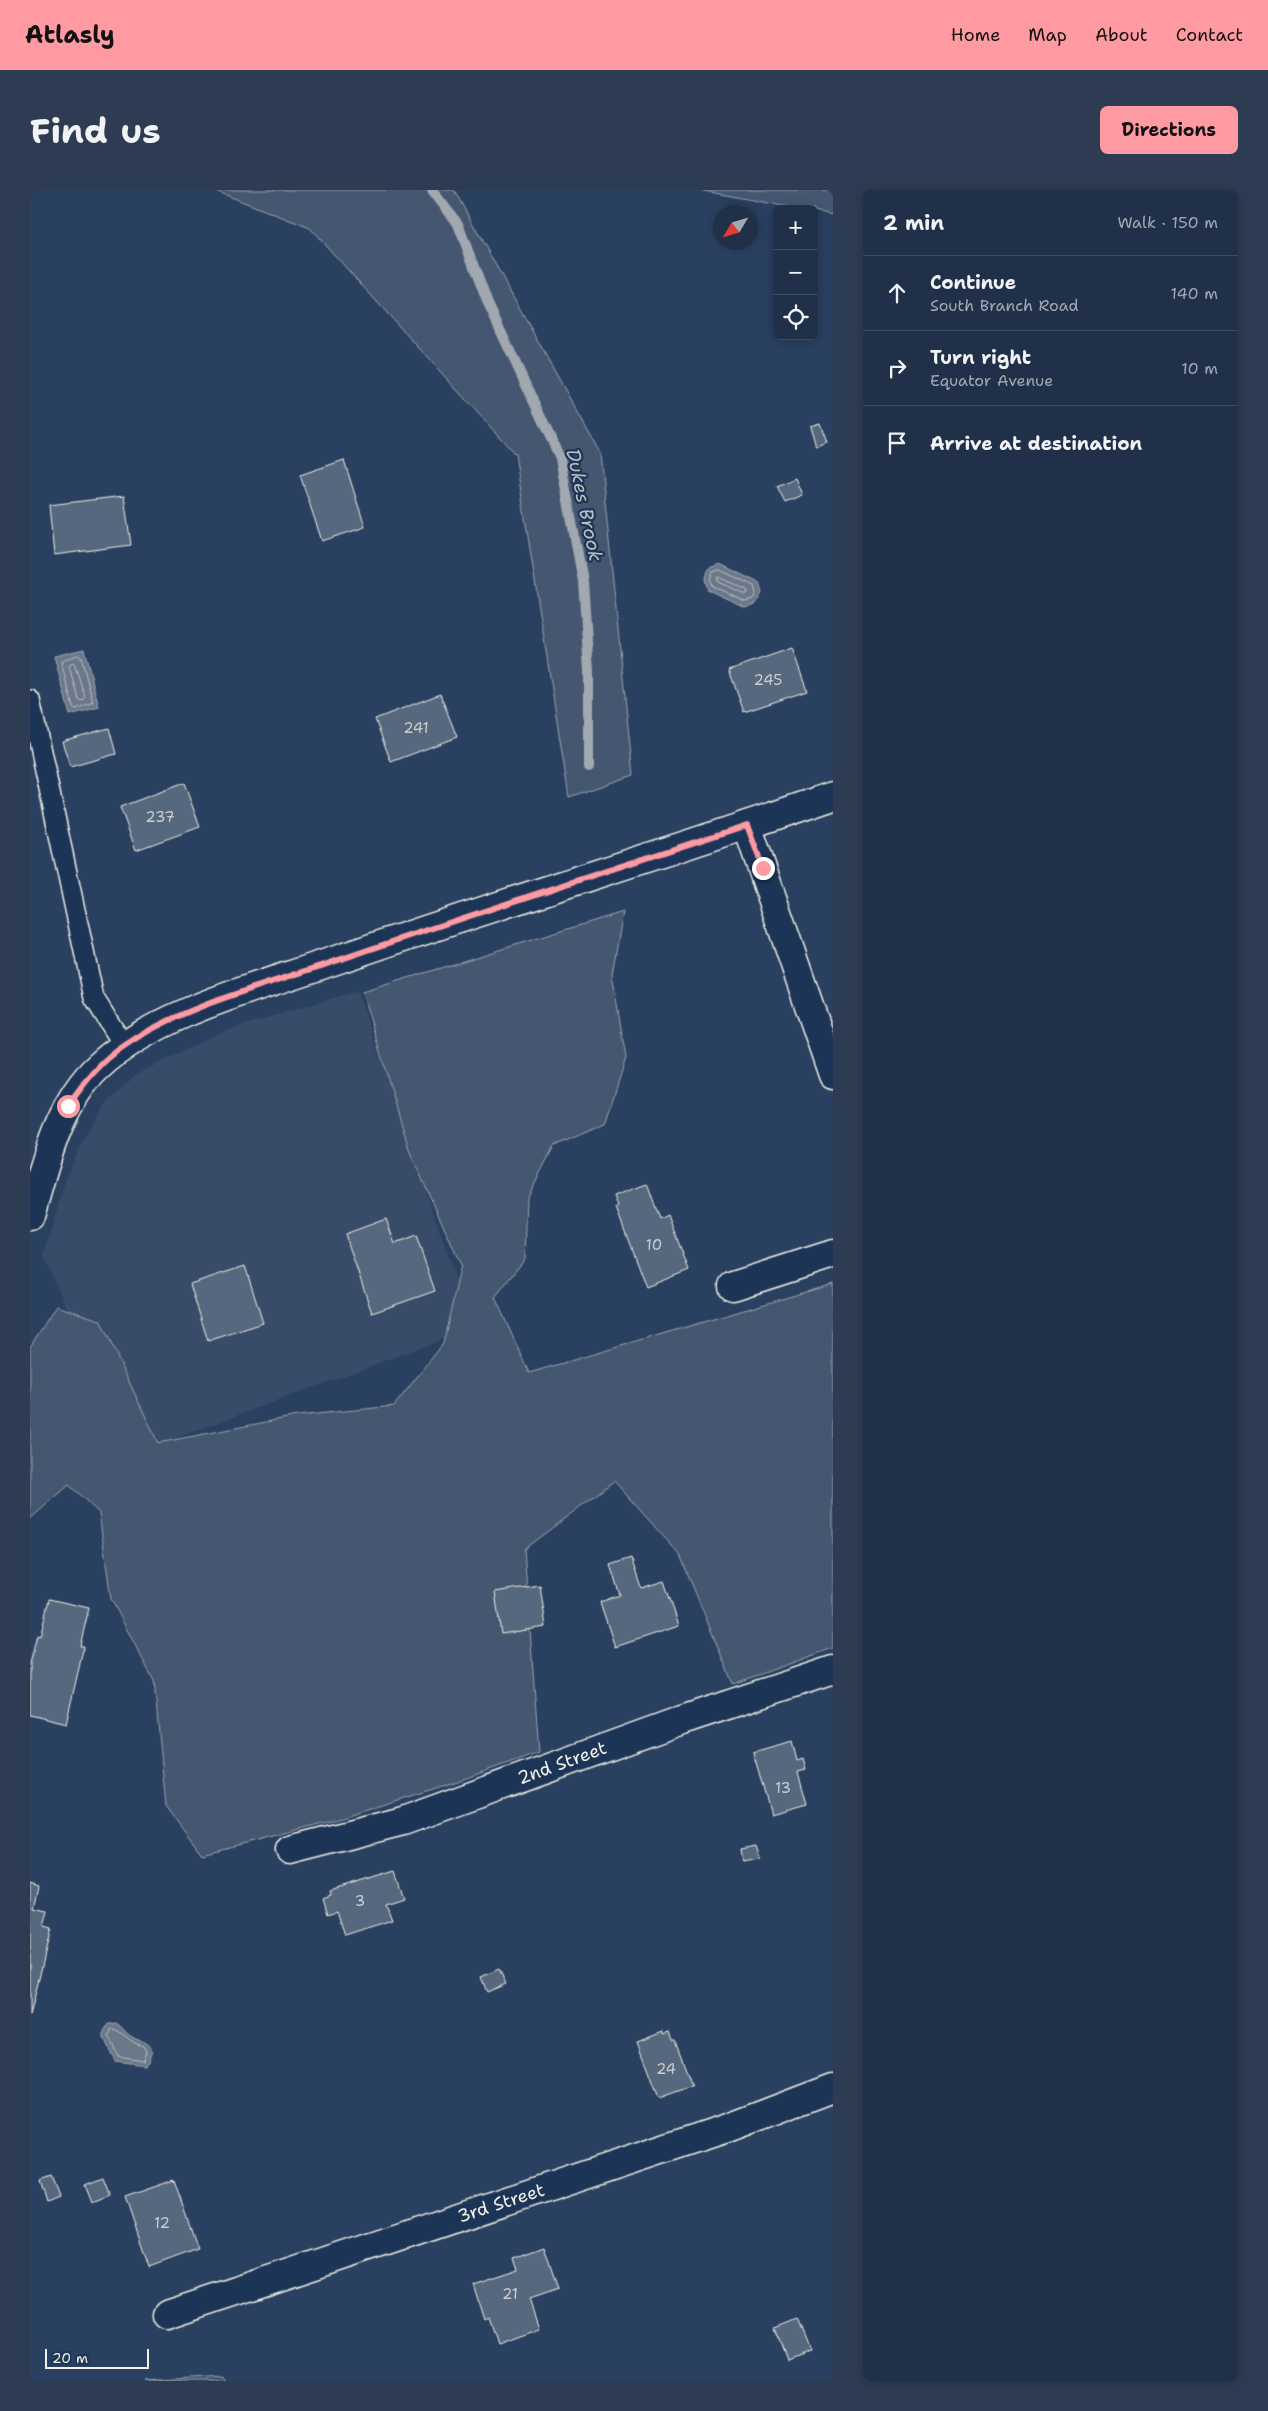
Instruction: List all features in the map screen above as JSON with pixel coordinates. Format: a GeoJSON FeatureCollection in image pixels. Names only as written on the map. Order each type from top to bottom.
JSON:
{"type":"FeatureCollection","features":[{"type":"Feature","properties":{"kind":"street"},"geometry":{"type":"LineString","coordinates":[[30,1216],[58,1129],[68,1106],[98,1066],[124,1046],[154,1027],[216,1002],[455,920],[833,796]]}},
{"type":"Feature","properties":{"kind":"street"},"geometry":{"type":"LineString","coordinates":[[747,825],[833,1075]]}},
{"type":"Feature","properties":{"kind":"street"},"geometry":{"type":"LineString","coordinates":[[733,1286],[833,1254]]}},
{"type":"Feature","properties":{"kind":"street","name":"2nd Street"},"geometry":{"type":"LineString","coordinates":[[290,1850],[403,1821],[682,1720],[833,1670]]}},
{"type":"Feature","properties":{"kind":"street","name":"3rd Street"},"geometry":{"type":"LineString","coordinates":[[167,2314],[730,2127],[833,2088]]}},
{"type":"Feature","properties":{"kind":"lane"},"geometry":{"type":"LineString","coordinates":[[30,700],[94,998],[124,1046]]}},
{"type":"Feature","properties":{"kind":"shaded area"},"geometry":{"type":"Polygon","coordinates":[[[213,190],[454,190],[600,453],[633,775],[569,797],[515,454],[310,228],[213,190]]]}},
{"type":"Feature","properties":{"kind":"shaded area"},"geometry":{"type":"Polygon","coordinates":[[[699,190],[833,190],[833,215],[818,212],[818,205],[779,205],[699,190]]]}},
{"type":"Feature","properties":{"kind":"shaded area"},"geometry":{"type":"Polygon","coordinates":[[[623,912],[612,974],[626,1058],[605,1124],[554,1146],[527,1198],[525,1259],[495,1297],[529,1373],[833,1284],[833,1648],[733,1684],[680,1555],[614,1481],[524,1549],[539,1752],[455,1782],[331,1821],[202,1854],[166,1806],[154,1681],[111,1599],[99,1513],[69,1485],[30,1519],[30,1347],[56,1306],[100,1320],[158,1443],[297,1416],[394,1406],[443,1344],[461,1265],[410,1152],[362,992],[623,912]]]}},
{"type":"Feature","properties":{"kind":"shaded area"},"geometry":{"type":"Polygon","coordinates":[[[357,991],[473,1328],[131,1455],[44,1257],[64,1184],[84,1137],[105,1105],[135,1075],[221,1032],[357,991]]]}},
{"type":"Feature","properties":{"kind":"shaded area"},"geometry":{"type":"Polygon","coordinates":[[[221,2376],[224,2381],[145,2381],[221,2376]]]}},
{"type":"Feature","properties":{"kind":"water"},"geometry":{"type":"Polygon","coordinates":[[[720,564],[759,583],[762,593],[756,604],[745,607],[708,590],[705,580],[709,568],[720,564]]]}},
{"type":"Feature","properties":{"kind":"water"},"geometry":{"type":"Polygon","coordinates":[[[84,649],[99,707],[70,715],[54,656],[84,649]]]}},
{"type":"Feature","properties":{"kind":"water"},"geometry":{"type":"Polygon","coordinates":[[[116,2023],[152,2050],[148,2061],[144,2065],[115,2061],[104,2038],[104,2031],[109,2024],[116,2023]]]}},
{"type":"Feature","properties":{"kind":"building"},"geometry":{"type":"Polygon","coordinates":[[[820,423],[827,442],[816,446],[810,426],[820,423]]]}},
{"type":"Feature","properties":{"kind":"building"},"geometry":{"type":"Polygon","coordinates":[[[344,460],[365,527],[322,541],[300,475],[344,460]]]}},
{"type":"Feature","properties":{"kind":"building"},"geometry":{"type":"Polygon","coordinates":[[[795,478],[802,495],[785,502],[777,486],[795,478]]]}},
{"type":"Feature","properties":{"kind":"building"},"geometry":{"type":"Polygon","coordinates":[[[124,496],[131,545],[54,555],[49,505],[124,496]]]}},
{"type":"Feature","properties":{"kind":"building"},"geometry":{"type":"Polygon","coordinates":[[[792,648],[807,691],[744,712],[729,670],[792,648]]]}},
{"type":"Feature","properties":{"kind":"building"},"geometry":{"type":"Polygon","coordinates":[[[440,694],[457,737],[391,762],[375,719],[440,694]]]}},
{"type":"Feature","properties":{"kind":"building"},"geometry":{"type":"Polygon","coordinates":[[[109,728],[116,754],[70,767],[62,741],[109,728]]]}},
{"type":"Feature","properties":{"kind":"building"},"geometry":{"type":"Polygon","coordinates":[[[184,783],[200,827],[136,850],[120,807],[184,783]]]}},
{"type":"Feature","properties":{"kind":"building"},"geometry":{"type":"Polygon","coordinates":[[[647,1184],[660,1219],[668,1215],[689,1270],[646,1287],[616,1208],[618,1207],[614,1196],[647,1184]]]}},
{"type":"Feature","properties":{"kind":"building"},"geometry":{"type":"Polygon","coordinates":[[[386,1219],[395,1244],[416,1236],[435,1291],[372,1313],[345,1234],[386,1219]]]}},
{"type":"Feature","properties":{"kind":"building"},"geometry":{"type":"Polygon","coordinates":[[[245,1266],[263,1323],[208,1341],[190,1284],[245,1266]]]}},
{"type":"Feature","properties":{"kind":"building"},"geometry":{"type":"Polygon","coordinates":[[[631,1558],[641,1588],[664,1581],[679,1626],[615,1647],[600,1602],[620,1595],[610,1565],[631,1558]]]}},
{"type":"Feature","properties":{"kind":"building"},"geometry":{"type":"Polygon","coordinates":[[[540,1585],[546,1627],[501,1634],[495,1592],[540,1585]]]}},
{"type":"Feature","properties":{"kind":"building"},"geometry":{"type":"Polygon","coordinates":[[[49,1599],[89,1608],[80,1646],[84,1646],[66,1724],[30,1715],[30,1664],[37,1635],[40,1636],[49,1599]]]}},
{"type":"Feature","properties":{"kind":"building"},"geometry":{"type":"Polygon","coordinates":[[[792,1741],[797,1761],[803,1759],[806,1770],[798,1772],[807,1804],[771,1814],[753,1752],[792,1741]]]}},
{"type":"Feature","properties":{"kind":"building"},"geometry":{"type":"Polygon","coordinates":[[[756,1846],[760,1859],[742,1862],[740,1849],[756,1846]]]}},
{"type":"Feature","properties":{"kind":"building"},"geometry":{"type":"Polygon","coordinates":[[[395,1871],[404,1898],[386,1904],[392,1920],[345,1935],[337,1911],[328,1914],[323,1898],[331,1895],[330,1891],[395,1871]]]}},
{"type":"Feature","properties":{"kind":"building"},"geometry":{"type":"Polygon","coordinates":[[[30,1883],[39,1886],[34,1908],[48,1911],[44,1927],[51,1929],[30,2016],[30,1883]]]}},
{"type":"Feature","properties":{"kind":"building"},"geometry":{"type":"Polygon","coordinates":[[[499,1969],[506,1984],[487,1992],[481,1977],[499,1969]]]}},
{"type":"Feature","properties":{"kind":"building"},"geometry":{"type":"Polygon","coordinates":[[[664,2031],[664,2034],[670,2032],[673,2040],[675,2040],[692,2086],[659,2098],[638,2041],[664,2031]]]}},
{"type":"Feature","properties":{"kind":"building"},"geometry":{"type":"Polygon","coordinates":[[[51,2177],[59,2197],[47,2202],[40,2181],[51,2177]]]}},
{"type":"Feature","properties":{"kind":"building"},"geometry":{"type":"Polygon","coordinates":[[[103,2177],[110,2195],[92,2202],[85,2184],[103,2177]]]}},
{"type":"Feature","properties":{"kind":"building"},"geometry":{"type":"Polygon","coordinates":[[[174,2180],[198,2249],[149,2267],[125,2197],[174,2180]]]}},
{"type":"Feature","properties":{"kind":"building"},"geometry":{"type":"Polygon","coordinates":[[[544,2247],[558,2289],[529,2299],[539,2329],[497,2344],[488,2317],[484,2319],[473,2284],[518,2269],[514,2258],[544,2247]]]}},
{"type":"Feature","properties":{"kind":"building"},"geometry":{"type":"Polygon","coordinates":[[[797,2319],[810,2351],[787,2360],[775,2328],[797,2319]]]}},
{"type":"Feature","properties":{"kind":"waterway","name":"Dukes Brook"},"geometry":{"type":"LineString","coordinates":[[432,190],[458,224],[488,304],[560,458],[583,581],[589,671],[589,767]]}},
{"type":"Feature","properties":{"kind":"route"},"geometry":{"type":"LineString","coordinates":[[68,1106],[98,1066],[124,1046],[154,1027],[216,1002],[455,920],[747,825],[763,868]]}}]}
